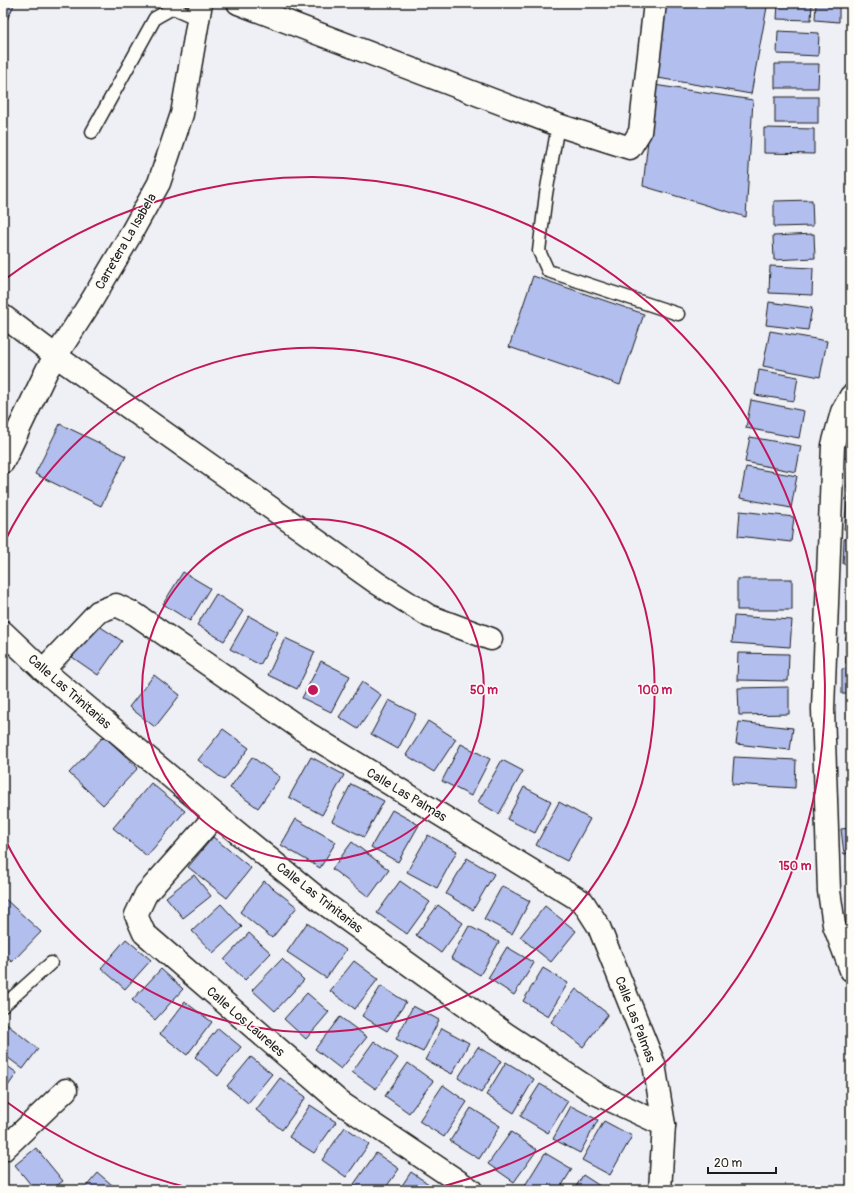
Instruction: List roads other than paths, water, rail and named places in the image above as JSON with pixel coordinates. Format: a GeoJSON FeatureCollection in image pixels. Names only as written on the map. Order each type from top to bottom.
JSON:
{"type":"FeatureCollection","features":[{"type":"Feature","properties":{"kind":"street"},"geometry":{"type":"LineString","coordinates":[[238,3],[558,125],[630,148],[640,132],[655,3]]}},
{"type":"Feature","properties":{"kind":"street","name":"Carretera La Isabela"},"geometry":{"type":"LineString","coordinates":[[3,462],[47,370],[96,293],[159,183],[182,114],[200,11]]}},
{"type":"Feature","properties":{"kind":"street"},"geometry":{"type":"LineString","coordinates":[[3,316],[56,356],[377,583],[429,616],[491,639]]}},
{"type":"Feature","properties":{"kind":"street"},"geometry":{"type":"LineString","coordinates":[[851,396],[842,412],[833,446],[823,709],[829,892],[834,926],[851,970]]}},
{"type":"Feature","properties":{"kind":"street","name":"Calle Las Palmas"},"geometry":{"type":"LineString","coordinates":[[43,670],[98,612],[116,605],[136,614],[310,735],[583,902],[599,927],[654,1064],[664,1125]]}},
{"type":"Feature","properties":{"kind":"street","name":"Calle Las Trinitarias"},"geometry":{"type":"LineString","coordinates":[[3,632],[43,670],[321,901],[506,1034],[597,1094],[664,1125]]}},
{"type":"Feature","properties":{"kind":"street","name":"Calle Los Laureles"},"geometry":{"type":"LineString","coordinates":[[216,815],[146,894],[136,915],[144,933],[341,1103],[471,1190]]}},
{"type":"Feature","properties":{"kind":"street"},"geometry":{"type":"LineString","coordinates":[[3,1150],[66,1090]]}},
{"type":"Feature","properties":{"kind":"street"},"geometry":{"type":"LineString","coordinates":[[660,1190],[664,1125]]}},
{"type":"Feature","properties":{"kind":"lane"},"geometry":{"type":"LineString","coordinates":[[92,132],[155,18],[173,8],[200,11]]}},
{"type":"Feature","properties":{"kind":"lane"},"geometry":{"type":"LineString","coordinates":[[558,125],[546,194],[539,251],[548,271],[678,314]]}},
{"type":"Feature","properties":{"kind":"lane"},"geometry":{"type":"LineString","coordinates":[[3,1006],[51,963]]}}]}
